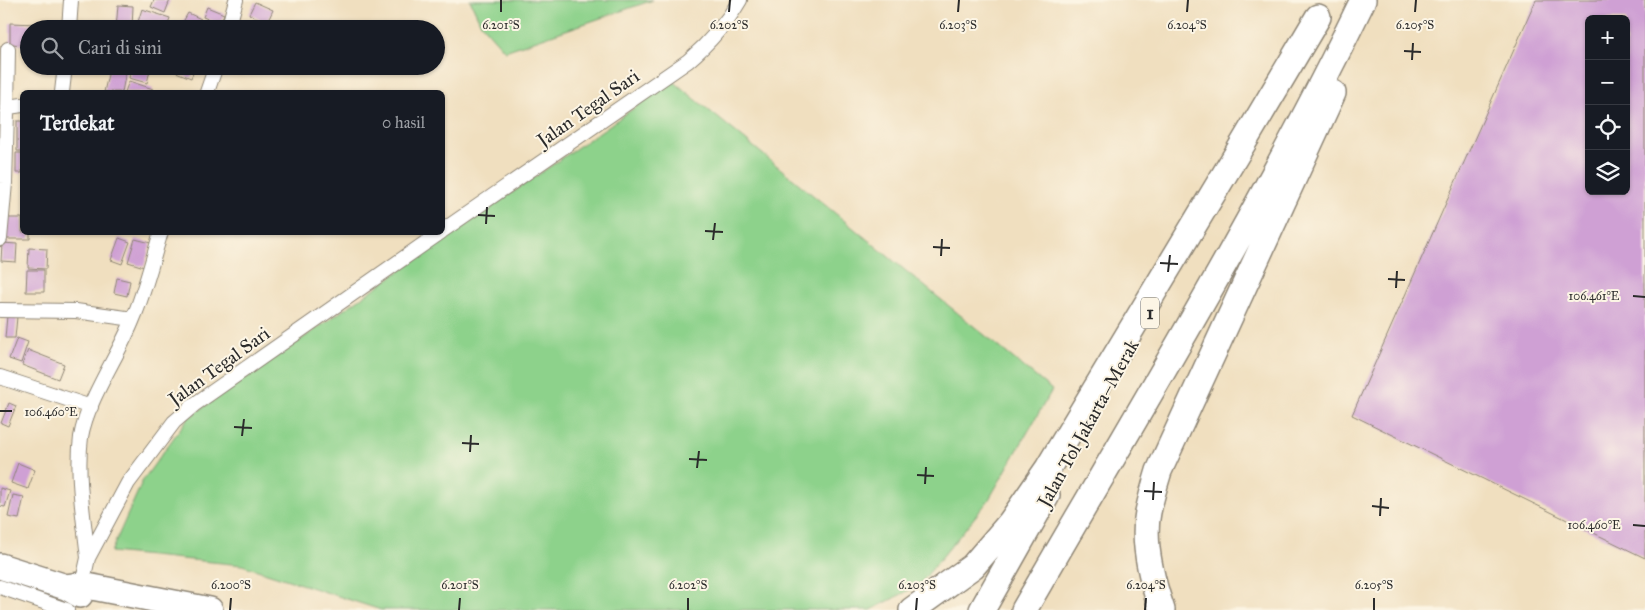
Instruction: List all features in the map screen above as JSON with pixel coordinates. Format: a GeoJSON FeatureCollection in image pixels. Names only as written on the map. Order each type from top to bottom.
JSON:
{"type":"FeatureCollection","features":[{"type":"Feature","properties":{"kind":"highway","name":"Jalan Tol Jakarta–Merak"},"geometry":{"type":"LineString","coordinates":[[1024,610],[1232,250],[1363,0]]}},
{"type":"Feature","properties":{"kind":"highway","name":"Jalan Tol Jakarta–Merak"},"geometry":{"type":"LineString","coordinates":[[982,610],[1321,8]]}},
{"type":"Feature","properties":{"kind":"highway"},"geometry":{"type":"LineString","coordinates":[[912,610],[972,566],[1010,523],[1042,476],[1230,166],[1321,8]]}},
{"type":"Feature","properties":{"kind":"highway"},"geometry":{"type":"LineString","coordinates":[[1162,610],[1154,586],[1147,546],[1148,514],[1159,471],[1335,90],[1345,37]]}},
{"type":"Feature","properties":{"kind":"highway"},"geometry":{"type":"LineString","coordinates":[[0,566],[74,597],[129,610]]}},
{"type":"Feature","properties":{"kind":"highway"},"geometry":{"type":"LineString","coordinates":[[74,597],[210,610]]}},
{"type":"Feature","properties":{"kind":"street"},"geometry":{"type":"LineString","coordinates":[[70,20],[72,0]]}},
{"type":"Feature","properties":{"kind":"street"},"geometry":{"type":"LineString","coordinates":[[230,20],[236,0]]}},
{"type":"Feature","properties":{"kind":"street","name":"Jalan Tegal Sari"},"geometry":{"type":"LineString","coordinates":[[445,230],[688,61],[713,38],[733,13],[740,0]]}},
{"type":"Feature","properties":{"kind":"street"},"geometry":{"type":"LineString","coordinates":[[0,239],[5,196],[8,49]]}},
{"type":"Feature","properties":{"kind":"street"},"geometry":{"type":"LineString","coordinates":[[62,90],[64,75]]}},
{"type":"Feature","properties":{"kind":"street"},"geometry":{"type":"LineString","coordinates":[[208,90],[213,75]]}},
{"type":"Feature","properties":{"kind":"street"},"geometry":{"type":"LineString","coordinates":[[7,110],[8,107],[20,105]]}},
{"type":"Feature","properties":{"kind":"street"},"geometry":{"type":"LineString","coordinates":[[88,558],[81,491],[80,449],[82,435],[91,407],[134,319],[161,235]]}},
{"type":"Feature","properties":{"kind":"street","name":"Jalan Tegal Sari"},"geometry":{"type":"LineString","coordinates":[[74,597],[88,558],[128,483],[174,422],[202,398],[438,235]]}},
{"type":"Feature","properties":{"kind":"street"},"geometry":{"type":"LineString","coordinates":[[0,310],[76,311],[134,319]]}},
{"type":"Feature","properties":{"kind":"street"},"geometry":{"type":"LineString","coordinates":[[0,377],[91,407]]}},
{"type":"Feature","properties":{"kind":"street"},"geometry":{"type":"LineString","coordinates":[[0,587],[74,597]]}},
{"type":"Feature","properties":{"kind":"green space"},"geometry":{"type":"Polygon","coordinates":[[[470,0],[653,0],[505,51],[481,24],[470,0]]]}},
{"type":"Feature","properties":{"kind":"green space"},"geometry":{"type":"Polygon","coordinates":[[[673,81],[1052,390],[988,501],[919,585],[871,610],[381,610],[242,565],[111,552],[143,480],[188,418],[673,81]]]}},
{"type":"Feature","properties":{"kind":"building"},"geometry":{"type":"Polygon","coordinates":[[[154,0],[170,0],[165,13],[151,7],[154,0]]]}},
{"type":"Feature","properties":{"kind":"building"},"geometry":{"type":"Polygon","coordinates":[[[1536,0],[1645,0],[1645,558],[1352,415],[1536,0]]]}},
{"type":"Feature","properties":{"kind":"building"},"geometry":{"type":"Polygon","coordinates":[[[255,2],[273,10],[268,20],[261,20],[249,14],[255,2]]]}},
{"type":"Feature","properties":{"kind":"building"},"geometry":{"type":"Polygon","coordinates":[[[118,5],[133,6],[132,20],[117,20],[118,5]]]}},
{"type":"Feature","properties":{"kind":"building"},"geometry":{"type":"Polygon","coordinates":[[[207,7],[224,14],[222,20],[210,20],[203,17],[207,7]]]}},
{"type":"Feature","properties":{"kind":"building"},"geometry":{"type":"Polygon","coordinates":[[[142,9],[170,18],[169,20],[139,20],[142,9]]]}},
{"type":"Feature","properties":{"kind":"building"},"geometry":{"type":"Polygon","coordinates":[[[188,13],[201,19],[200,20],[184,20],[188,13]]]}},
{"type":"Feature","properties":{"kind":"building"},"geometry":{"type":"Polygon","coordinates":[[[10,23],[20,23],[20,45],[10,44],[10,23]]]}},
{"type":"Feature","properties":{"kind":"building"},"geometry":{"type":"Polygon","coordinates":[[[108,75],[125,75],[122,90],[104,90],[108,75]]]}},
{"type":"Feature","properties":{"kind":"building"},"geometry":{"type":"Polygon","coordinates":[[[130,75],[149,75],[147,83],[129,78],[130,75]]]}},
{"type":"Feature","properties":{"kind":"building"},"geometry":{"type":"Polygon","coordinates":[[[129,81],[153,89],[153,90],[126,90],[129,81]]]}},
{"type":"Feature","properties":{"kind":"building"},"geometry":{"type":"Polygon","coordinates":[[[17,121],[20,121],[20,151],[17,151],[17,121]]]}},
{"type":"Feature","properties":{"kind":"building"},"geometry":{"type":"Polygon","coordinates":[[[16,153],[20,153],[20,173],[16,173],[16,153]]]}},
{"type":"Feature","properties":{"kind":"building"},"geometry":{"type":"Polygon","coordinates":[[[5,218],[20,218],[20,235],[30,235],[30,239],[5,239],[5,218]]]}},
{"type":"Feature","properties":{"kind":"building"},"geometry":{"type":"Polygon","coordinates":[[[119,238],[130,242],[122,264],[111,260],[119,238]]]}},
{"type":"Feature","properties":{"kind":"building"},"geometry":{"type":"Polygon","coordinates":[[[135,239],[151,243],[144,267],[128,262],[135,239]]]}},
{"type":"Feature","properties":{"kind":"building"},"geometry":{"type":"Polygon","coordinates":[[[2,243],[17,244],[16,262],[1,261],[2,243]]]}},
{"type":"Feature","properties":{"kind":"building"},"geometry":{"type":"Polygon","coordinates":[[[29,248],[47,249],[46,269],[28,268],[29,248]]]}},
{"type":"Feature","properties":{"kind":"building"},"geometry":{"type":"Polygon","coordinates":[[[27,270],[44,270],[44,292],[26,292],[27,270]]]}},
{"type":"Feature","properties":{"kind":"building"},"geometry":{"type":"Polygon","coordinates":[[[117,278],[130,281],[127,296],[114,293],[117,278]]]}},
{"type":"Feature","properties":{"kind":"building"},"geometry":{"type":"Polygon","coordinates":[[[7,316],[17,317],[15,338],[5,338],[7,316]]]}},
{"type":"Feature","properties":{"kind":"building"},"geometry":{"type":"Polygon","coordinates":[[[17,338],[28,342],[21,363],[9,359],[17,338]]]}},
{"type":"Feature","properties":{"kind":"building"},"geometry":{"type":"Polygon","coordinates":[[[28,350],[64,364],[58,379],[22,365],[28,350]]]}},
{"type":"Feature","properties":{"kind":"building"},"geometry":{"type":"Polygon","coordinates":[[[9,403],[16,406],[8,426],[1,423],[9,403]]]}},
{"type":"Feature","properties":{"kind":"building"},"geometry":{"type":"Polygon","coordinates":[[[18,463],[35,470],[28,489],[11,483],[18,463]]]}},
{"type":"Feature","properties":{"kind":"building"},"geometry":{"type":"Polygon","coordinates":[[[0,488],[10,491],[5,507],[0,506],[0,488]]]}},
{"type":"Feature","properties":{"kind":"building"},"geometry":{"type":"Polygon","coordinates":[[[13,495],[24,497],[19,519],[8,517],[13,495]]]}}]}
